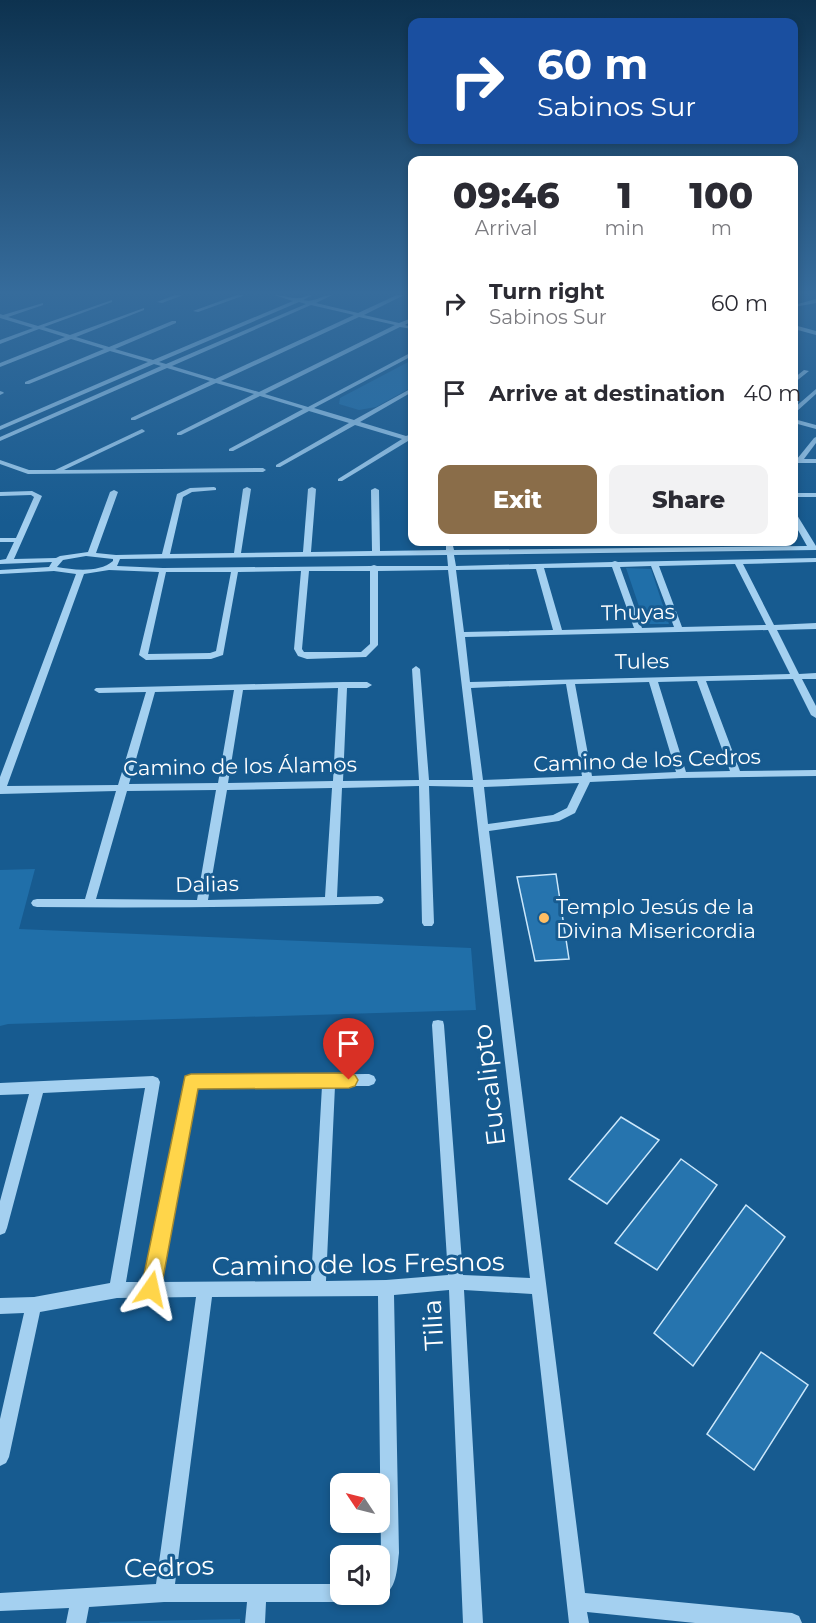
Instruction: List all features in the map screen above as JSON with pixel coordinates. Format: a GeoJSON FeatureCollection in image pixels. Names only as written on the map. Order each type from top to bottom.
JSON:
{"type":"FeatureCollection","features":[{"type":"Feature","properties":{"kind":"street"},"geometry":{"type":"LineString","coordinates":[[27,383],[58,371]]}},
{"type":"Feature","properties":{"kind":"street"},"geometry":{"type":"LineString","coordinates":[[0,428],[134,371]]}},
{"type":"Feature","properties":{"kind":"street"},"geometry":{"type":"LineString","coordinates":[[0,439],[157,371]]}},
{"type":"Feature","properties":{"kind":"street"},"geometry":{"type":"LineString","coordinates":[[183,371],[408,437]]}},
{"type":"Feature","properties":{"kind":"street"},"geometry":{"type":"LineString","coordinates":[[133,419],[238,371]]}},
{"type":"Feature","properties":{"kind":"street"},"geometry":{"type":"LineString","coordinates":[[178,434],[308,371]]}},
{"type":"Feature","properties":{"kind":"street"},"geometry":{"type":"LineString","coordinates":[[231,450],[381,371]]}},
{"type":"Feature","properties":{"kind":"street"},"geometry":{"type":"LineString","coordinates":[[798,378],[806,371]]}},
{"type":"Feature","properties":{"kind":"street"},"geometry":{"type":"LineString","coordinates":[[798,407],[816,391]]}},
{"type":"Feature","properties":{"kind":"street"},"geometry":{"type":"LineString","coordinates":[[278,466],[408,392]]}},
{"type":"Feature","properties":{"kind":"street"},"geometry":{"type":"LineString","coordinates":[[798,422],[816,427]]}},
{"type":"Feature","properties":{"kind":"street"},"geometry":{"type":"LineString","coordinates":[[55,472],[142,431]]}},
{"type":"Feature","properties":{"kind":"street"},"geometry":{"type":"LineString","coordinates":[[798,459],[816,439]]}},
{"type":"Feature","properties":{"kind":"street"},"geometry":{"type":"LineString","coordinates":[[340,480],[408,440]]}},
{"type":"Feature","properties":{"kind":"street"},"geometry":{"type":"LineString","coordinates":[[798,461],[816,461]]}},
{"type":"Feature","properties":{"kind":"street"},"geometry":{"type":"LineString","coordinates":[[0,462],[22,472],[245,473],[263,470]]}},
{"type":"Feature","properties":{"kind":"street"},"geometry":{"type":"LineString","coordinates":[[165,557],[180,496],[190,490],[214,489]]}},
{"type":"Feature","properties":{"kind":"street"},"geometry":{"type":"LineString","coordinates":[[237,556],[247,489]]}},
{"type":"Feature","properties":{"kind":"street"},"geometry":{"type":"LineString","coordinates":[[307,555],[312,489]]}},
{"type":"Feature","properties":{"kind":"street"},"geometry":{"type":"LineString","coordinates":[[375,490],[376,554]]}},
{"type":"Feature","properties":{"kind":"street"},"geometry":{"type":"LineString","coordinates":[[91,555],[114,492]]}},
{"type":"Feature","properties":{"kind":"street"},"geometry":{"type":"LineString","coordinates":[[0,494],[32,493],[39,496],[9,561]]}},
{"type":"Feature","properties":{"kind":"street"},"geometry":{"type":"LineString","coordinates":[[798,495],[816,495]]}},
{"type":"Feature","properties":{"kind":"street"},"geometry":{"type":"LineString","coordinates":[[798,523],[814,548]]}},
{"type":"Feature","properties":{"kind":"street"},"geometry":{"type":"LineString","coordinates":[[0,540],[18,540]]}},
{"type":"Feature","properties":{"kind":"street","name":"Eucalipto"},"geometry":{"type":"LineString","coordinates":[[449,546],[480,784],[537,1286],[579,1623]]}},
{"type":"Feature","properties":{"kind":"street"},"geometry":{"type":"LineString","coordinates":[[533,546],[535,552]]}},
{"type":"Feature","properties":{"kind":"street"},"geometry":{"type":"LineString","coordinates":[[610,546],[612,552]]}},
{"type":"Feature","properties":{"kind":"street"},"geometry":{"type":"LineString","coordinates":[[649,546],[651,551]]}},
{"type":"Feature","properties":{"kind":"street"},"geometry":{"type":"LineString","coordinates":[[730,546],[732,551]]}},
{"type":"Feature","properties":{"kind":"street"},"geometry":{"type":"LineString","coordinates":[[0,561],[56,560],[64,556],[91,555],[165,557],[732,551],[814,548]]}},
{"type":"Feature","properties":{"kind":"street"},"geometry":{"type":"LineString","coordinates":[[109,568],[115,565],[116,557]]}},
{"type":"Feature","properties":{"kind":"street"},"geometry":{"type":"LineString","coordinates":[[54,569],[53,564],[56,560]]}},
{"type":"Feature","properties":{"kind":"street"},"geometry":{"type":"LineString","coordinates":[[1,574],[54,569],[81,572],[109,568],[164,570],[453,568],[816,560]]}},
{"type":"Feature","properties":{"kind":"street"},"geometry":{"type":"LineString","coordinates":[[738,562],[773,627],[816,716]]}},
{"type":"Feature","properties":{"kind":"street"},"geometry":{"type":"LineString","coordinates":[[615,563],[639,630]]}},
{"type":"Feature","properties":{"kind":"street"},"geometry":{"type":"LineString","coordinates":[[654,563],[679,629]]}},
{"type":"Feature","properties":{"kind":"street"},"geometry":{"type":"LineString","coordinates":[[539,565],[558,631]]}},
{"type":"Feature","properties":{"kind":"street"},"geometry":{"type":"LineString","coordinates":[[306,568],[298,649],[301,654],[307,656],[363,655],[374,645],[374,567]]}},
{"type":"Feature","properties":{"kind":"street"},"geometry":{"type":"LineString","coordinates":[[164,570],[143,655],[146,657],[211,656],[220,653],[235,569]]}},
{"type":"Feature","properties":{"kind":"street"},"geometry":{"type":"LineString","coordinates":[[0,791],[81,572]]}},
{"type":"Feature","properties":{"kind":"street","name":"Thuyas"},"geometry":{"type":"LineString","coordinates":[[461,635],[816,626]]}},
{"type":"Feature","properties":{"kind":"street"},"geometry":{"type":"LineString","coordinates":[[416,669],[424,783],[428,923]]}},
{"type":"Feature","properties":{"kind":"street","name":"Tules"},"geometry":{"type":"LineString","coordinates":[[468,685],[816,676]]}},
{"type":"Feature","properties":{"kind":"street"},"geometry":{"type":"LineString","coordinates":[[700,678],[736,774]]}},
{"type":"Feature","properties":{"kind":"street"},"geometry":{"type":"LineString","coordinates":[[652,679],[682,775]]}},
{"type":"Feature","properties":{"kind":"street"},"geometry":{"type":"LineString","coordinates":[[484,828],[555,818],[571,810],[587,778],[570,681]]}},
{"type":"Feature","properties":{"kind":"street"},"geometry":{"type":"LineString","coordinates":[[331,900],[343,685]]}},
{"type":"Feature","properties":{"kind":"street"},"geometry":{"type":"LineString","coordinates":[[99,690],[367,685]]}},
{"type":"Feature","properties":{"kind":"street"},"geometry":{"type":"LineString","coordinates":[[202,904],[239,687]]}},
{"type":"Feature","properties":{"kind":"street"},"geometry":{"type":"LineString","coordinates":[[88,904],[151,689]]}},
{"type":"Feature","properties":{"kind":"street","name":"Camino de los Cedros"},"geometry":{"type":"LineString","coordinates":[[480,784],[587,778],[816,773]]}},
{"type":"Feature","properties":{"kind":"street","name":"Camino de los Álamos"},"geometry":{"type":"LineString","coordinates":[[0,791],[124,787],[480,784]]}},
{"type":"Feature","properties":{"kind":"street","name":"Dalias"},"geometry":{"type":"LineString","coordinates":[[37,903],[202,904],[378,900]]}},
{"type":"Feature","properties":{"kind":"street","name":"Tilia"},"geometry":{"type":"LineString","coordinates":[[438,1025],[456,1282],[473,1623]]}},
{"type":"Feature","properties":{"kind":"street"},"geometry":{"type":"LineString","coordinates":[[151,1289],[191,1081],[369,1080]]}},
{"type":"Feature","properties":{"kind":"street"},"geometry":{"type":"LineString","coordinates":[[318,1288],[329,1081]]}},
{"type":"Feature","properties":{"kind":"street"},"geometry":{"type":"LineString","coordinates":[[0,1089],[153,1082],[117,1290]]}},
{"type":"Feature","properties":{"kind":"street"},"geometry":{"type":"LineString","coordinates":[[0,1228],[38,1088]]}},
{"type":"Feature","properties":{"kind":"street","name":"Camino de los Fresnos"},"geometry":{"type":"LineString","coordinates":[[0,1306],[34,1305],[117,1290],[386,1288],[456,1282],[537,1286]]}},
{"type":"Feature","properties":{"kind":"street"},"geometry":{"type":"LineString","coordinates":[[386,1288],[390,1545]]}},
{"type":"Feature","properties":{"kind":"street"},"geometry":{"type":"LineString","coordinates":[[164,1593],[205,1290]]}},
{"type":"Feature","properties":{"kind":"street"},"geometry":{"type":"LineString","coordinates":[[0,1457],[34,1305]]}},
{"type":"Feature","properties":{"kind":"street"},"geometry":{"type":"LineString","coordinates":[[255,1623],[257,1592]]}},
{"type":"Feature","properties":{"kind":"street","name":"Cedros"},"geometry":{"type":"LineString","coordinates":[[0,1602],[164,1593],[330,1593]]}},
{"type":"Feature","properties":{"kind":"street"},"geometry":{"type":"LineString","coordinates":[[76,1623],[81,1597]]}},
{"type":"Feature","properties":{"kind":"street"},"geometry":{"type":"LineString","coordinates":[[577,1602],[792,1623]]}},
{"type":"Feature","properties":{"kind":"shaded area"},"geometry":{"type":"Polygon","coordinates":[[[392,371],[408,371],[408,389],[376,407],[359,410],[339,404],[340,398],[392,371]]]}},
{"type":"Feature","properties":{"kind":"shaded area"},"geometry":{"type":"Polygon","coordinates":[[[626,568],[651,569],[669,624],[645,624],[626,568]]]}},
{"type":"Feature","properties":{"kind":"shaded area"},"geometry":{"type":"Polygon","coordinates":[[[35,869],[19,929],[471,948],[476,1010],[0,1026],[0,870],[35,869]]]}},
{"type":"Feature","properties":{"kind":"shaded area"},"geometry":{"type":"Polygon","coordinates":[[[240,1619],[240,1623],[99,1623],[100,1622],[240,1619]]]}},
{"type":"Feature","properties":{"kind":"building","name":"Templo Jesús de la Divina Misericordia"},"geometry":{"type":"Polygon","coordinates":[[[556,874],[569,959],[535,961],[517,877],[556,874]]]}},
{"type":"Feature","properties":{"kind":"building"},"geometry":{"type":"Polygon","coordinates":[[[621,1117],[659,1140],[607,1204],[569,1179],[621,1117]]]}},
{"type":"Feature","properties":{"kind":"building"},"geometry":{"type":"Polygon","coordinates":[[[681,1159],[717,1185],[657,1270],[615,1243],[681,1159]]]}},
{"type":"Feature","properties":{"kind":"building"},"geometry":{"type":"Polygon","coordinates":[[[746,1205],[785,1237],[693,1366],[654,1333],[746,1205]]]}},
{"type":"Feature","properties":{"kind":"building"},"geometry":{"type":"Polygon","coordinates":[[[761,1352],[808,1385],[754,1470],[707,1434],[761,1352]]]}},
{"type":"Feature","properties":{"kind":"place","name":"Templo Jesús de la Divina Misericordia"},"geometry":{"type":"Point","coordinates":[544,918]}},
{"type":"Feature","properties":{"kind":"route"},"geometry":{"type":"LineString","coordinates":[[151,1289],[191,1081],[349,1080]]}}]}
